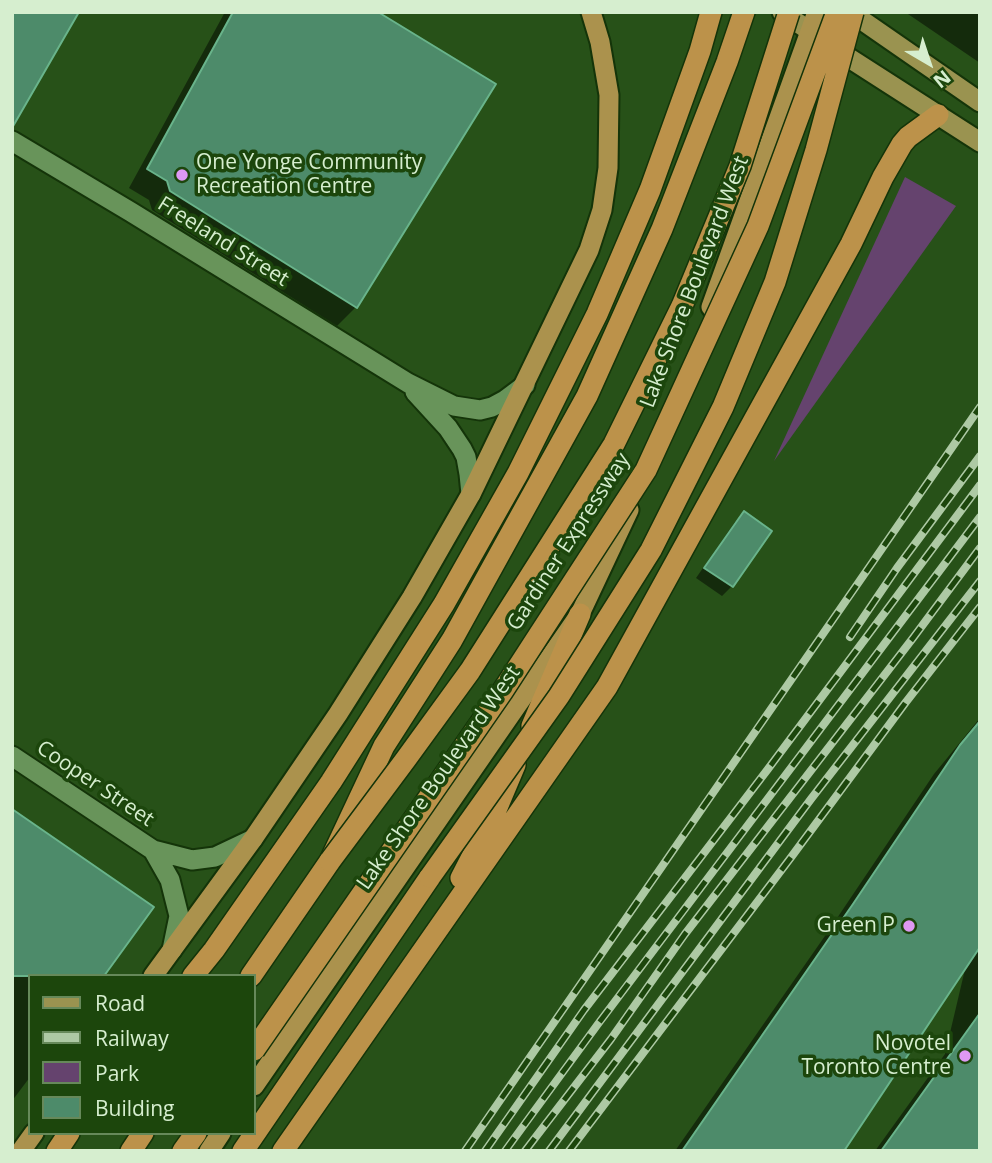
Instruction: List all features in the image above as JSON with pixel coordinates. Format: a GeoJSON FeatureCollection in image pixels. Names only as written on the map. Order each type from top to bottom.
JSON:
{"type":"FeatureCollection","features":[{"type":"Feature","properties":{"kind":"highway"},"geometry":{"type":"LineString","coordinates":[[154,974],[253,839],[338,714],[412,597],[471,494],[589,250],[602,211],[608,167],[609,95],[592,12]]}},
{"type":"Feature","properties":{"kind":"highway"},"geometry":{"type":"LineString","coordinates":[[195,974],[331,782],[444,604],[518,473],[597,314],[650,190],[700,51],[711,12]]}},
{"type":"Feature","properties":{"kind":"highway"},"geometry":{"type":"LineString","coordinates":[[330,861],[384,746],[452,640],[587,396],[662,229],[744,12]]}},
{"type":"Feature","properties":{"kind":"highway","name":"Gardiner Expressway"},"geometry":{"type":"LineString","coordinates":[[252,974],[330,861],[470,671],[614,444],[682,306],[740,166],[789,12]]}},
{"type":"Feature","properties":{"kind":"highway","name":"Lake Shore Boulevard West"},"geometry":{"type":"LineString","coordinates":[[256,1083],[580,614],[648,468],[724,273],[817,12]]}},
{"type":"Feature","properties":{"kind":"highway","name":"Gardiner Expressway"},"geometry":{"type":"LineString","coordinates":[[256,1047],[502,692],[646,470],[758,226],[837,12]]}},
{"type":"Feature","properties":{"kind":"highway"},"geometry":{"type":"LineString","coordinates":[[256,1132],[430,877],[559,696],[651,550],[723,407],[775,282],[816,150],[852,12]]}},
{"type":"Feature","properties":{"kind":"highway"},"geometry":{"type":"LineString","coordinates":[[283,1151],[607,687],[851,244],[895,155],[908,137],[938,116]]}},
{"type":"Feature","properties":{"kind":"highway"},"geometry":{"type":"LineString","coordinates":[[423,951],[496,810],[580,614]]}},
{"type":"Feature","properties":{"kind":"highway"},"geometry":{"type":"LineString","coordinates":[[21,1151],[33,1135]]}},
{"type":"Feature","properties":{"kind":"highway"},"geometry":{"type":"LineString","coordinates":[[57,1151],[68,1135]]}},
{"type":"Feature","properties":{"kind":"highway"},"geometry":{"type":"LineString","coordinates":[[131,1151],[142,1135]]}},
{"type":"Feature","properties":{"kind":"highway"},"geometry":{"type":"LineString","coordinates":[[183,1151],[195,1135]]}},
{"type":"Feature","properties":{"kind":"highway"},"geometry":{"type":"LineString","coordinates":[[209,1151],[220,1135]]}},
{"type":"Feature","properties":{"kind":"highway"},"geometry":{"type":"LineString","coordinates":[[243,1151],[254,1135]]}},
{"type":"Feature","properties":{"kind":"main road"},"geometry":{"type":"LineString","coordinates":[[782,12],[980,142]]}},
{"type":"Feature","properties":{"kind":"main road"},"geometry":{"type":"LineString","coordinates":[[852,12],[980,102]]}},
{"type":"Feature","properties":{"kind":"street","name":"Freeland Street"},"geometry":{"type":"LineString","coordinates":[[12,141],[408,383],[454,406],[480,410],[492,407],[525,386]]}},
{"type":"Feature","properties":{"kind":"street","name":"Freeland Street"},"geometry":{"type":"LineString","coordinates":[[408,383],[458,441],[466,457],[471,494]]}},
{"type":"Feature","properties":{"kind":"street","name":"Cooper Street"},"geometry":{"type":"LineString","coordinates":[[12,756],[153,850],[192,860],[215,857],[253,839]]}},
{"type":"Feature","properties":{"kind":"street","name":"Cooper Street"},"geometry":{"type":"LineString","coordinates":[[153,850],[170,880],[179,916],[172,950]]}},
{"type":"Feature","properties":{"kind":"green space"},"geometry":{"type":"Polygon","coordinates":[[[905,177],[956,206],[774,461],[905,177]]]}},
{"type":"Feature","properties":{"kind":"building"},"geometry":{"type":"Polygon","coordinates":[[[12,12],[79,12],[12,128],[12,12]]]}},
{"type":"Feature","properties":{"kind":"building"},"geometry":{"type":"Polygon","coordinates":[[[233,12],[378,12],[496,84],[357,308],[170,191],[167,181],[147,169],[233,12]]]}},
{"type":"Feature","properties":{"kind":"building"},"geometry":{"type":"Polygon","coordinates":[[[744,511],[772,531],[733,587],[704,568],[744,511]]]}},
{"type":"Feature","properties":{"kind":"building","name":"Green P"},"geometry":{"type":"Polygon","coordinates":[[[980,721],[980,947],[844,1151],[682,1151],[960,745],[980,721]]]}},
{"type":"Feature","properties":{"kind":"building"},"geometry":{"type":"Polygon","coordinates":[[[12,809],[154,907],[105,974],[12,976],[12,809]]]}},
{"type":"Feature","properties":{"kind":"building"},"geometry":{"type":"Polygon","coordinates":[[[980,1013],[980,1151],[881,1151],[980,1013]]]}},
{"type":"Feature","properties":{"kind":"railway"},"geometry":{"type":"LineString","coordinates":[[465,1151],[980,407]]}},
{"type":"Feature","properties":{"kind":"railway"},"geometry":{"type":"LineString","coordinates":[[850,637],[980,456]]}},
{"type":"Feature","properties":{"kind":"railway"},"geometry":{"type":"LineString","coordinates":[[485,1151],[584,1010],[980,485]]}},
{"type":"Feature","properties":{"kind":"railway"},"geometry":{"type":"LineString","coordinates":[[505,1151],[980,517]]}},
{"type":"Feature","properties":{"kind":"railway"},"geometry":{"type":"LineString","coordinates":[[525,1151],[611,1039],[685,934],[980,548]]}},
{"type":"Feature","properties":{"kind":"railway"},"geometry":{"type":"LineString","coordinates":[[549,1151],[811,799],[980,581]]}},
{"type":"Feature","properties":{"kind":"railway"},"geometry":{"type":"LineString","coordinates":[[569,1151],[980,607]]}},
{"type":"Feature","properties":{"kind":"place","name":"One Yonge Community Recreation Centre"},"geometry":{"type":"Point","coordinates":[182,175]}},
{"type":"Feature","properties":{"kind":"place","name":"Green P"},"geometry":{"type":"Point","coordinates":[909,926]}},
{"type":"Feature","properties":{"kind":"place","name":"Novotel Toronto Centre"},"geometry":{"type":"Point","coordinates":[965,1056]}}]}
